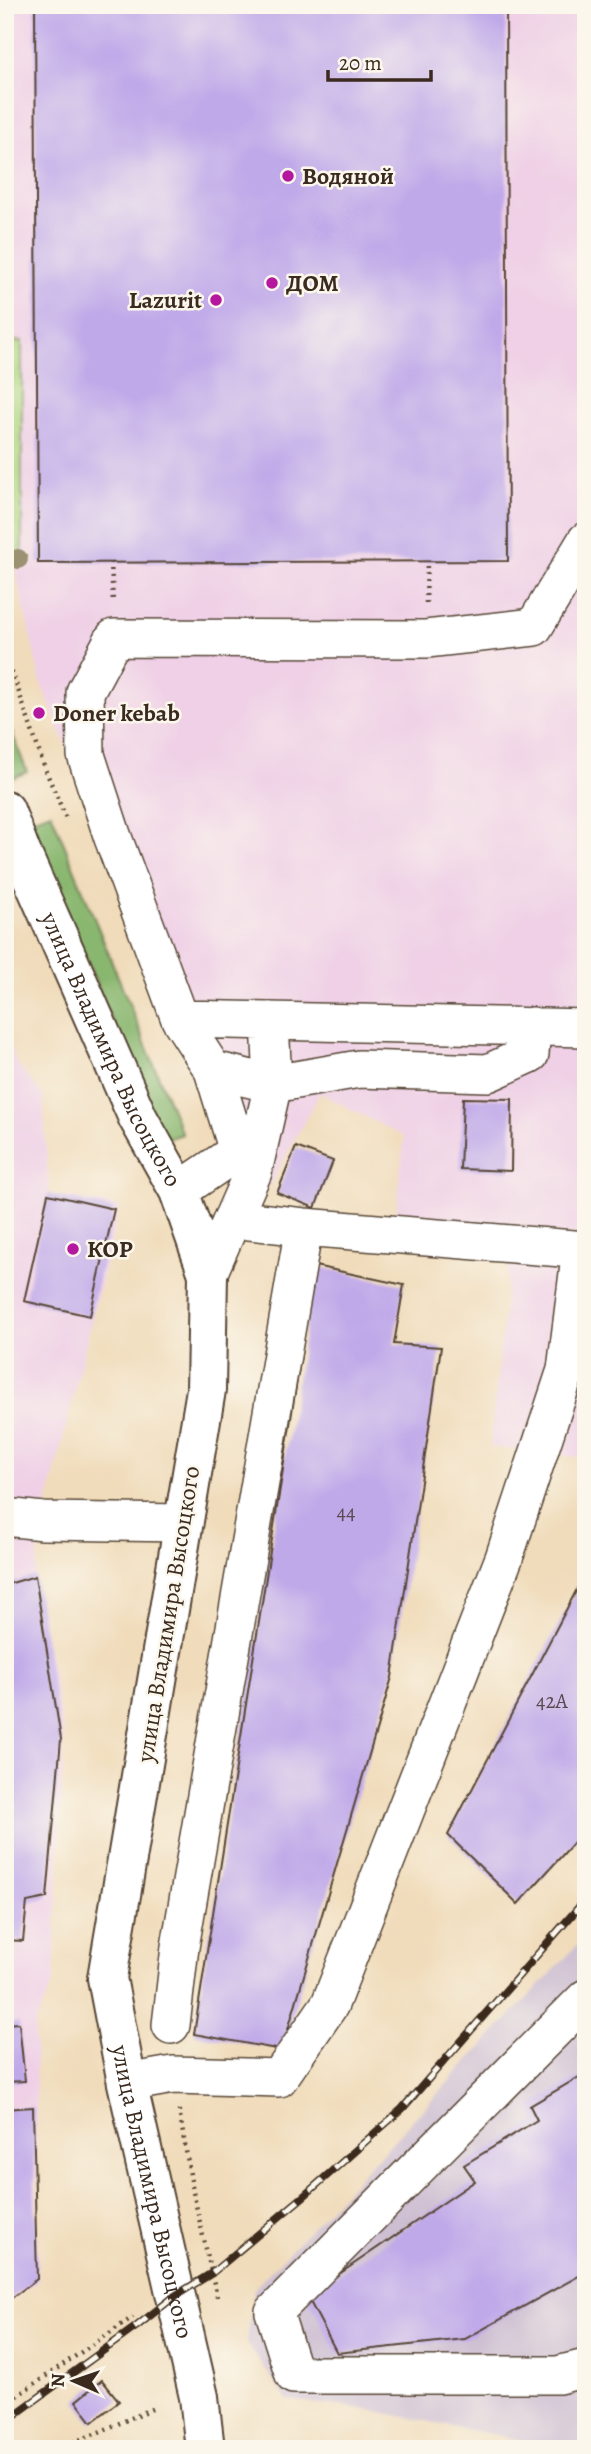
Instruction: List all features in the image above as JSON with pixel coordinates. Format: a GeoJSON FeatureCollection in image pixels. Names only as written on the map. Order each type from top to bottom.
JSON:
{"type":"FeatureCollection","features":[{"type":"Feature","properties":{"kind":"main road","name":"улица Владимира Высоцкого"},"geometry":{"type":"LineString","coordinates":[[5,810],[13,855],[138,1118],[179,1191],[208,1274],[206,1390],[107,1978],[127,2083],[199,2398],[205,2449]]}},
{"type":"Feature","properties":{"kind":"lane"},"geometry":{"type":"LineString","coordinates":[[179,1191],[238,1151],[213,1070],[180,1019],[112,835],[86,755],[85,692],[114,638],[426,639],[534,627],[586,541]]}},
{"type":"Feature","properties":{"kind":"lane"},"geometry":{"type":"LineString","coordinates":[[180,1019],[586,1028]]}},
{"type":"Feature","properties":{"kind":"lane"},"geometry":{"type":"LineString","coordinates":[[208,1274],[253,1172],[273,1084],[270,1021]]}},
{"type":"Feature","properties":{"kind":"lane"},"geometry":{"type":"LineString","coordinates":[[359,1022],[359,1069]]}},
{"type":"Feature","properties":{"kind":"lane"},"geometry":{"type":"LineString","coordinates":[[443,1024],[443,1072]]}},
{"type":"Feature","properties":{"kind":"lane"},"geometry":{"type":"LineString","coordinates":[[213,1070],[273,1084],[359,1069],[488,1073],[530,1054],[532,1026]]}},
{"type":"Feature","properties":{"kind":"lane"},"geometry":{"type":"LineString","coordinates":[[127,2083],[173,2075],[279,2078],[330,2004],[504,1558],[566,1370],[584,1250],[232,1219]]}},
{"type":"Feature","properties":{"kind":"lane"},"geometry":{"type":"LineString","coordinates":[[172,2025],[180,1947],[304,1227]]}},
{"type":"Feature","properties":{"kind":"lane"},"geometry":{"type":"LineString","coordinates":[[5,1517],[43,1521],[184,1523]]}},
{"type":"Feature","properties":{"kind":"lane"},"geometry":{"type":"LineString","coordinates":[[586,1997],[274,2312],[293,2375],[558,2375],[586,2368]]}},
{"type":"Feature","properties":{"kind":"path"},"geometry":{"type":"LineString","coordinates":[[173,2075],[193,2192],[217,2300]]}},
{"type":"Feature","properties":{"kind":"path"},"geometry":{"type":"LineString","coordinates":[[5,2404],[133,2316]]}},
{"type":"Feature","properties":{"kind":"path"},"geometry":{"type":"LineString","coordinates":[[53,2449],[154,2408]]}},
{"type":"Feature","properties":{"kind":"shaded area"},"geometry":{"type":"Polygon","coordinates":[[[5,5],[586,5],[586,1458],[490,1447],[510,1254],[394,1237],[404,1137],[320,1093],[268,1188],[224,1132],[41,684],[5,522],[5,5]]]}},
{"type":"Feature","properties":{"kind":"shaded area"},"geometry":{"type":"Polygon","coordinates":[[[5,1030],[17,1064],[43,1096],[49,1194],[119,1207],[43,1521],[35,1576],[64,1738],[54,1981],[35,2024],[38,2280],[5,2305],[5,1030]]]}},
{"type":"Feature","properties":{"kind":"shaded area"},"geometry":{"type":"Polygon","coordinates":[[[586,1936],[586,2449],[566,2449],[366,2409],[287,2400],[247,2343],[254,2289],[586,1936]]]}},
{"type":"Feature","properties":{"kind":"green space"},"geometry":{"type":"Polygon","coordinates":[[[22,341],[22,563],[5,564],[5,342],[22,341]]]}},
{"type":"Feature","properties":{"kind":"green space"},"geometry":{"type":"Polygon","coordinates":[[[5,714],[27,772],[10,779],[5,766],[5,714]]]}},
{"type":"Feature","properties":{"kind":"green space"},"geometry":{"type":"Polygon","coordinates":[[[51,812],[182,1134],[162,1140],[28,820],[51,812]]]}},
{"type":"Feature","properties":{"kind":"building","name":"ДОМ"},"geometry":{"type":"Polygon","coordinates":[[[35,5],[506,5],[508,561],[38,563],[35,5]]]}},
{"type":"Feature","properties":{"kind":"building"},"geometry":{"type":"Polygon","coordinates":[[[463,1098],[512,1099],[511,1171],[460,1169],[463,1098]]]}},
{"type":"Feature","properties":{"kind":"building"},"geometry":{"type":"Polygon","coordinates":[[[296,1147],[333,1161],[315,1208],[277,1193],[296,1147]]]}},
{"type":"Feature","properties":{"kind":"building"},"geometry":{"type":"Polygon","coordinates":[[[48,1194],[114,1209],[90,1316],[24,1301],[48,1194]]]}},
{"type":"Feature","properties":{"kind":"building"},"geometry":{"type":"Polygon","coordinates":[[[315,1266],[404,1285],[394,1344],[441,1347],[392,1677],[282,2050],[194,2034],[315,1266]]]}},
{"type":"Feature","properties":{"kind":"building"},"geometry":{"type":"Polygon","coordinates":[[[586,1572],[586,1829],[518,1904],[448,1835],[586,1572]]]}},
{"type":"Feature","properties":{"kind":"building"},"geometry":{"type":"Polygon","coordinates":[[[35,1576],[61,1739],[47,1898],[27,1902],[23,1941],[5,1940],[5,1585],[35,1576]]]}},
{"type":"Feature","properties":{"kind":"building"},"geometry":{"type":"Polygon","coordinates":[[[19,2023],[25,2081],[5,2082],[5,2024],[19,2023]]]}},
{"type":"Feature","properties":{"kind":"building"},"geometry":{"type":"Polygon","coordinates":[[[586,2073],[586,2272],[465,2339],[337,2353],[307,2296],[475,2181],[464,2165],[537,2120],[530,2106],[586,2073]]]}},
{"type":"Feature","properties":{"kind":"building"},"geometry":{"type":"Polygon","coordinates":[[[33,2107],[37,2279],[5,2303],[5,2109],[33,2107]]]}},
{"type":"Feature","properties":{"kind":"building"},"geometry":{"type":"Polygon","coordinates":[[[102,2380],[119,2401],[92,2422],[76,2401],[102,2380]]]}},
{"type":"Feature","properties":{"kind":"railway"},"geometry":{"type":"LineString","coordinates":[[5,2422],[175,2296],[212,2273],[402,2109],[586,1899]]}},
{"type":"Feature","properties":{"kind":"place","name":"Водяной"},"geometry":{"type":"Point","coordinates":[288,176]}},
{"type":"Feature","properties":{"kind":"place","name":"ДОМ"},"geometry":{"type":"Point","coordinates":[272,283]}},
{"type":"Feature","properties":{"kind":"place","name":"Lazurit"},"geometry":{"type":"Point","coordinates":[216,300]}},
{"type":"Feature","properties":{"kind":"place","name":"Doner kebab"},"geometry":{"type":"Point","coordinates":[39,713]}},
{"type":"Feature","properties":{"kind":"place","name":"КОР"},"geometry":{"type":"Point","coordinates":[73,1249]}}]}
